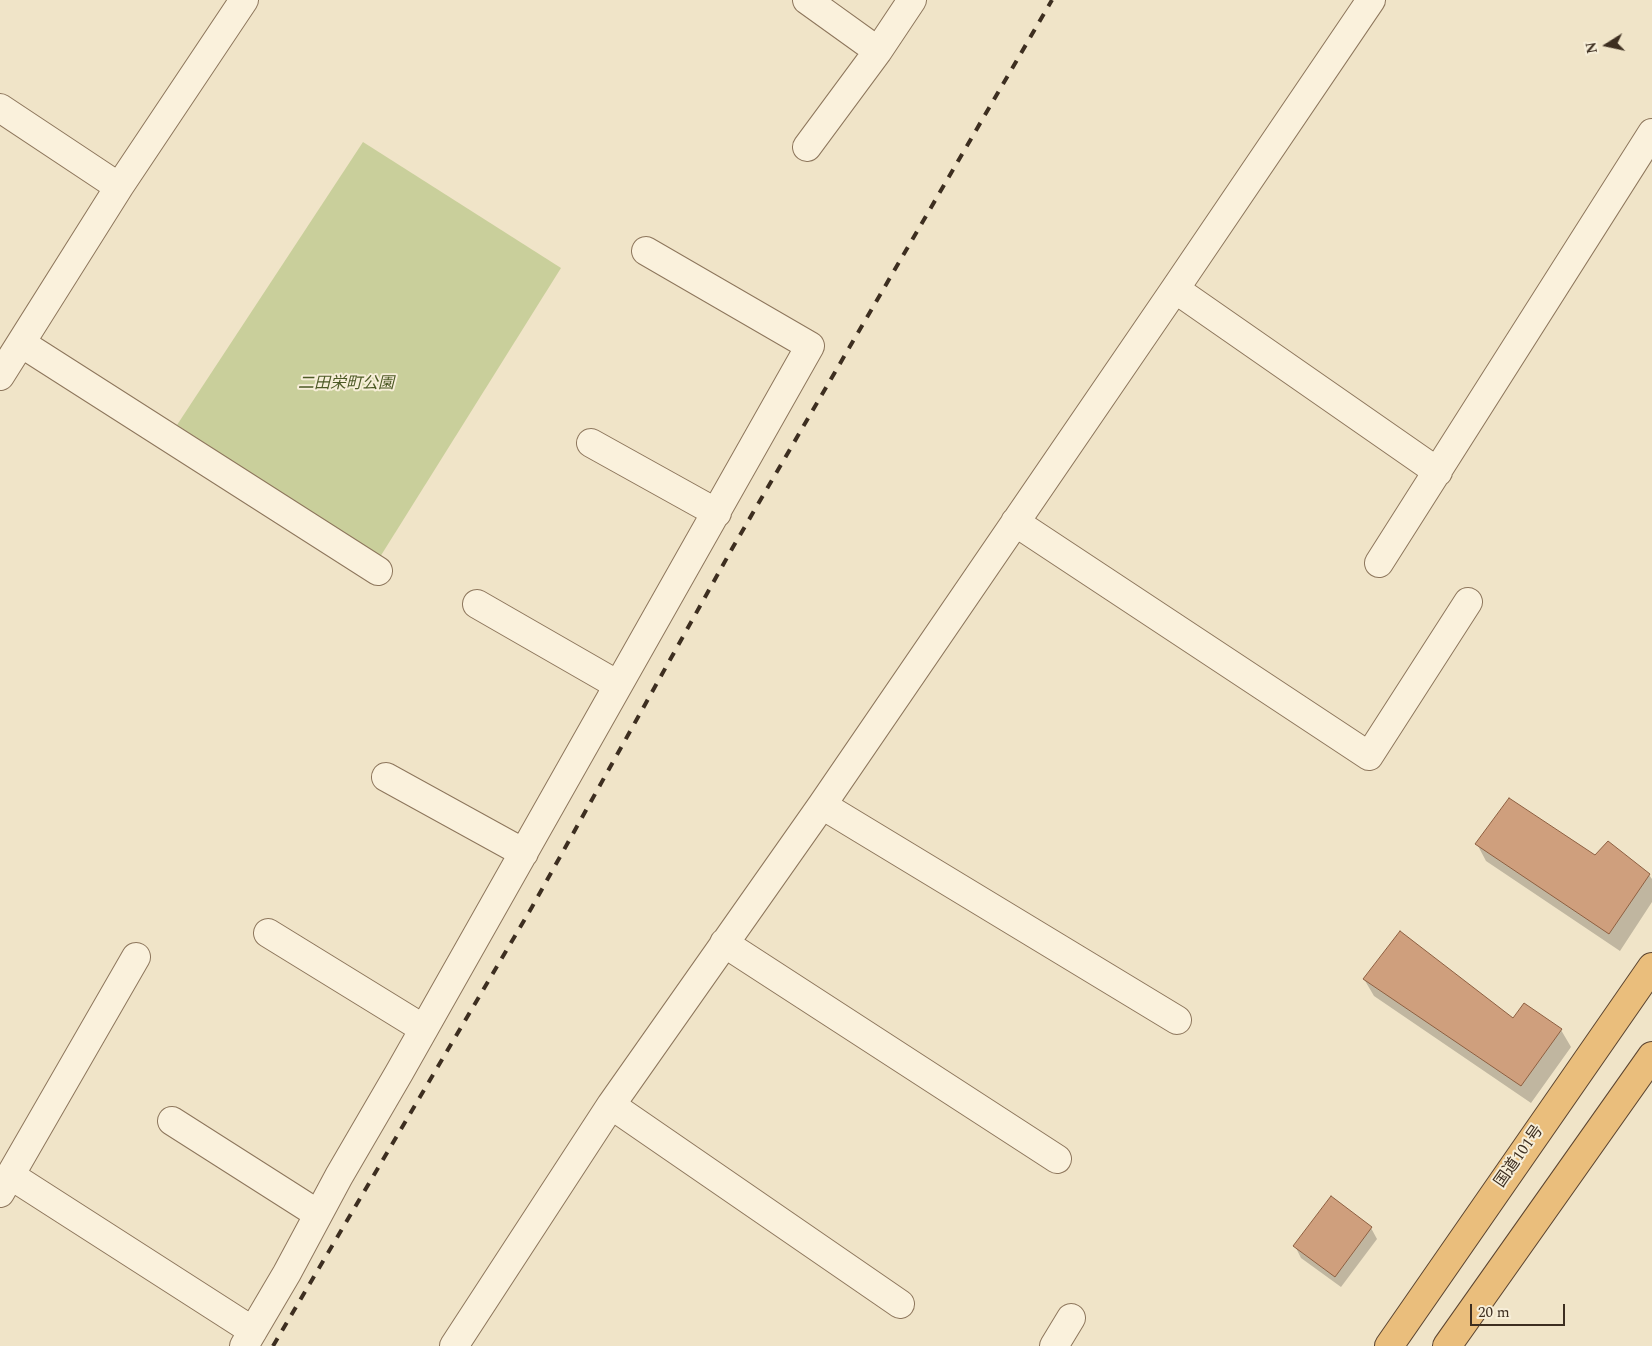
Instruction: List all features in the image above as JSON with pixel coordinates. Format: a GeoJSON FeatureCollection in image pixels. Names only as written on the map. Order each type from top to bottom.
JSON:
{"type":"FeatureCollection","features":[{"type":"Feature","properties":{"kind":"highway","name":"国道101号"},"geometry":{"type":"LineString","coordinates":[[1389,1346],[1652,967]]}},
{"type":"Feature","properties":{"kind":"highway"},"geometry":{"type":"LineString","coordinates":[[1447,1346],[1652,1056]]}},
{"type":"Feature","properties":{"kind":"street"},"geometry":{"type":"LineString","coordinates":[[0,376],[119,187],[244,0]]}},
{"type":"Feature","properties":{"kind":"street"},"geometry":{"type":"LineString","coordinates":[[807,0],[878,51]]}},
{"type":"Feature","properties":{"kind":"street"},"geometry":{"type":"LineString","coordinates":[[807,147],[878,51],[912,0]]}},
{"type":"Feature","properties":{"kind":"street"},"geometry":{"type":"LineString","coordinates":[[454,1346],[611,1105],[822,805],[1371,0]]}},
{"type":"Feature","properties":{"kind":"street"},"geometry":{"type":"LineString","coordinates":[[0,108],[119,187]]}},
{"type":"Feature","properties":{"kind":"street"},"geometry":{"type":"LineString","coordinates":[[1380,563],[1652,134]]}},
{"type":"Feature","properties":{"kind":"street"},"geometry":{"type":"LineString","coordinates":[[136,957],[5,1184],[249,1339],[338,1176],[424,1029],[810,346],[646,251]]}},
{"type":"Feature","properties":{"kind":"street"},"geometry":{"type":"LineString","coordinates":[[1175,289],[1438,472]]}},
{"type":"Feature","properties":{"kind":"street"},"geometry":{"type":"LineString","coordinates":[[21,343],[378,571]]}},
{"type":"Feature","properties":{"kind":"street"},"geometry":{"type":"LineString","coordinates":[[591,443],[717,513]]}},
{"type":"Feature","properties":{"kind":"street"},"geometry":{"type":"LineString","coordinates":[[1016,522],[1369,756],[1468,602]]}},
{"type":"Feature","properties":{"kind":"street"},"geometry":{"type":"LineString","coordinates":[[477,604],[618,686]]}},
{"type":"Feature","properties":{"kind":"street"},"geometry":{"type":"LineString","coordinates":[[386,777],[524,853]]}},
{"type":"Feature","properties":{"kind":"street"},"geometry":{"type":"LineString","coordinates":[[822,805],[1177,1020]]}},
{"type":"Feature","properties":{"kind":"street"},"geometry":{"type":"LineString","coordinates":[[268,933],[424,1029]]}},
{"type":"Feature","properties":{"kind":"street"},"geometry":{"type":"LineString","coordinates":[[724,943],[1057,1159]]}},
{"type":"Feature","properties":{"kind":"street"},"geometry":{"type":"LineString","coordinates":[[611,1105],[900,1304]]}},
{"type":"Feature","properties":{"kind":"street"},"geometry":{"type":"LineString","coordinates":[[172,1121],[318,1214]]}},
{"type":"Feature","properties":{"kind":"street"},"geometry":{"type":"LineString","coordinates":[[1054,1346],[1071,1318]]}},
{"type":"Feature","properties":{"kind":"green space","name":"二田栄町公園"},"geometry":{"type":"Polygon","coordinates":[[[363,142],[561,268],[380,557],[177,425],[363,142]]]}},
{"type":"Feature","properties":{"kind":"building"},"geometry":{"type":"Polygon","coordinates":[[[1509,798],[1595,855],[1608,841],[1650,874],[1609,934],[1475,844],[1509,798]]]}},
{"type":"Feature","properties":{"kind":"building"},"geometry":{"type":"Polygon","coordinates":[[[1400,931],[1513,1018],[1524,1003],[1562,1029],[1521,1086],[1363,979],[1400,931]]]}},
{"type":"Feature","properties":{"kind":"building"},"geometry":{"type":"Polygon","coordinates":[[[1331,1196],[1372,1227],[1335,1277],[1293,1246],[1331,1196]]]}},
{"type":"Feature","properties":{"kind":"railway"},"geometry":{"type":"LineString","coordinates":[[273,1346],[532,907],[733,547],[1052,0]]}}]}
